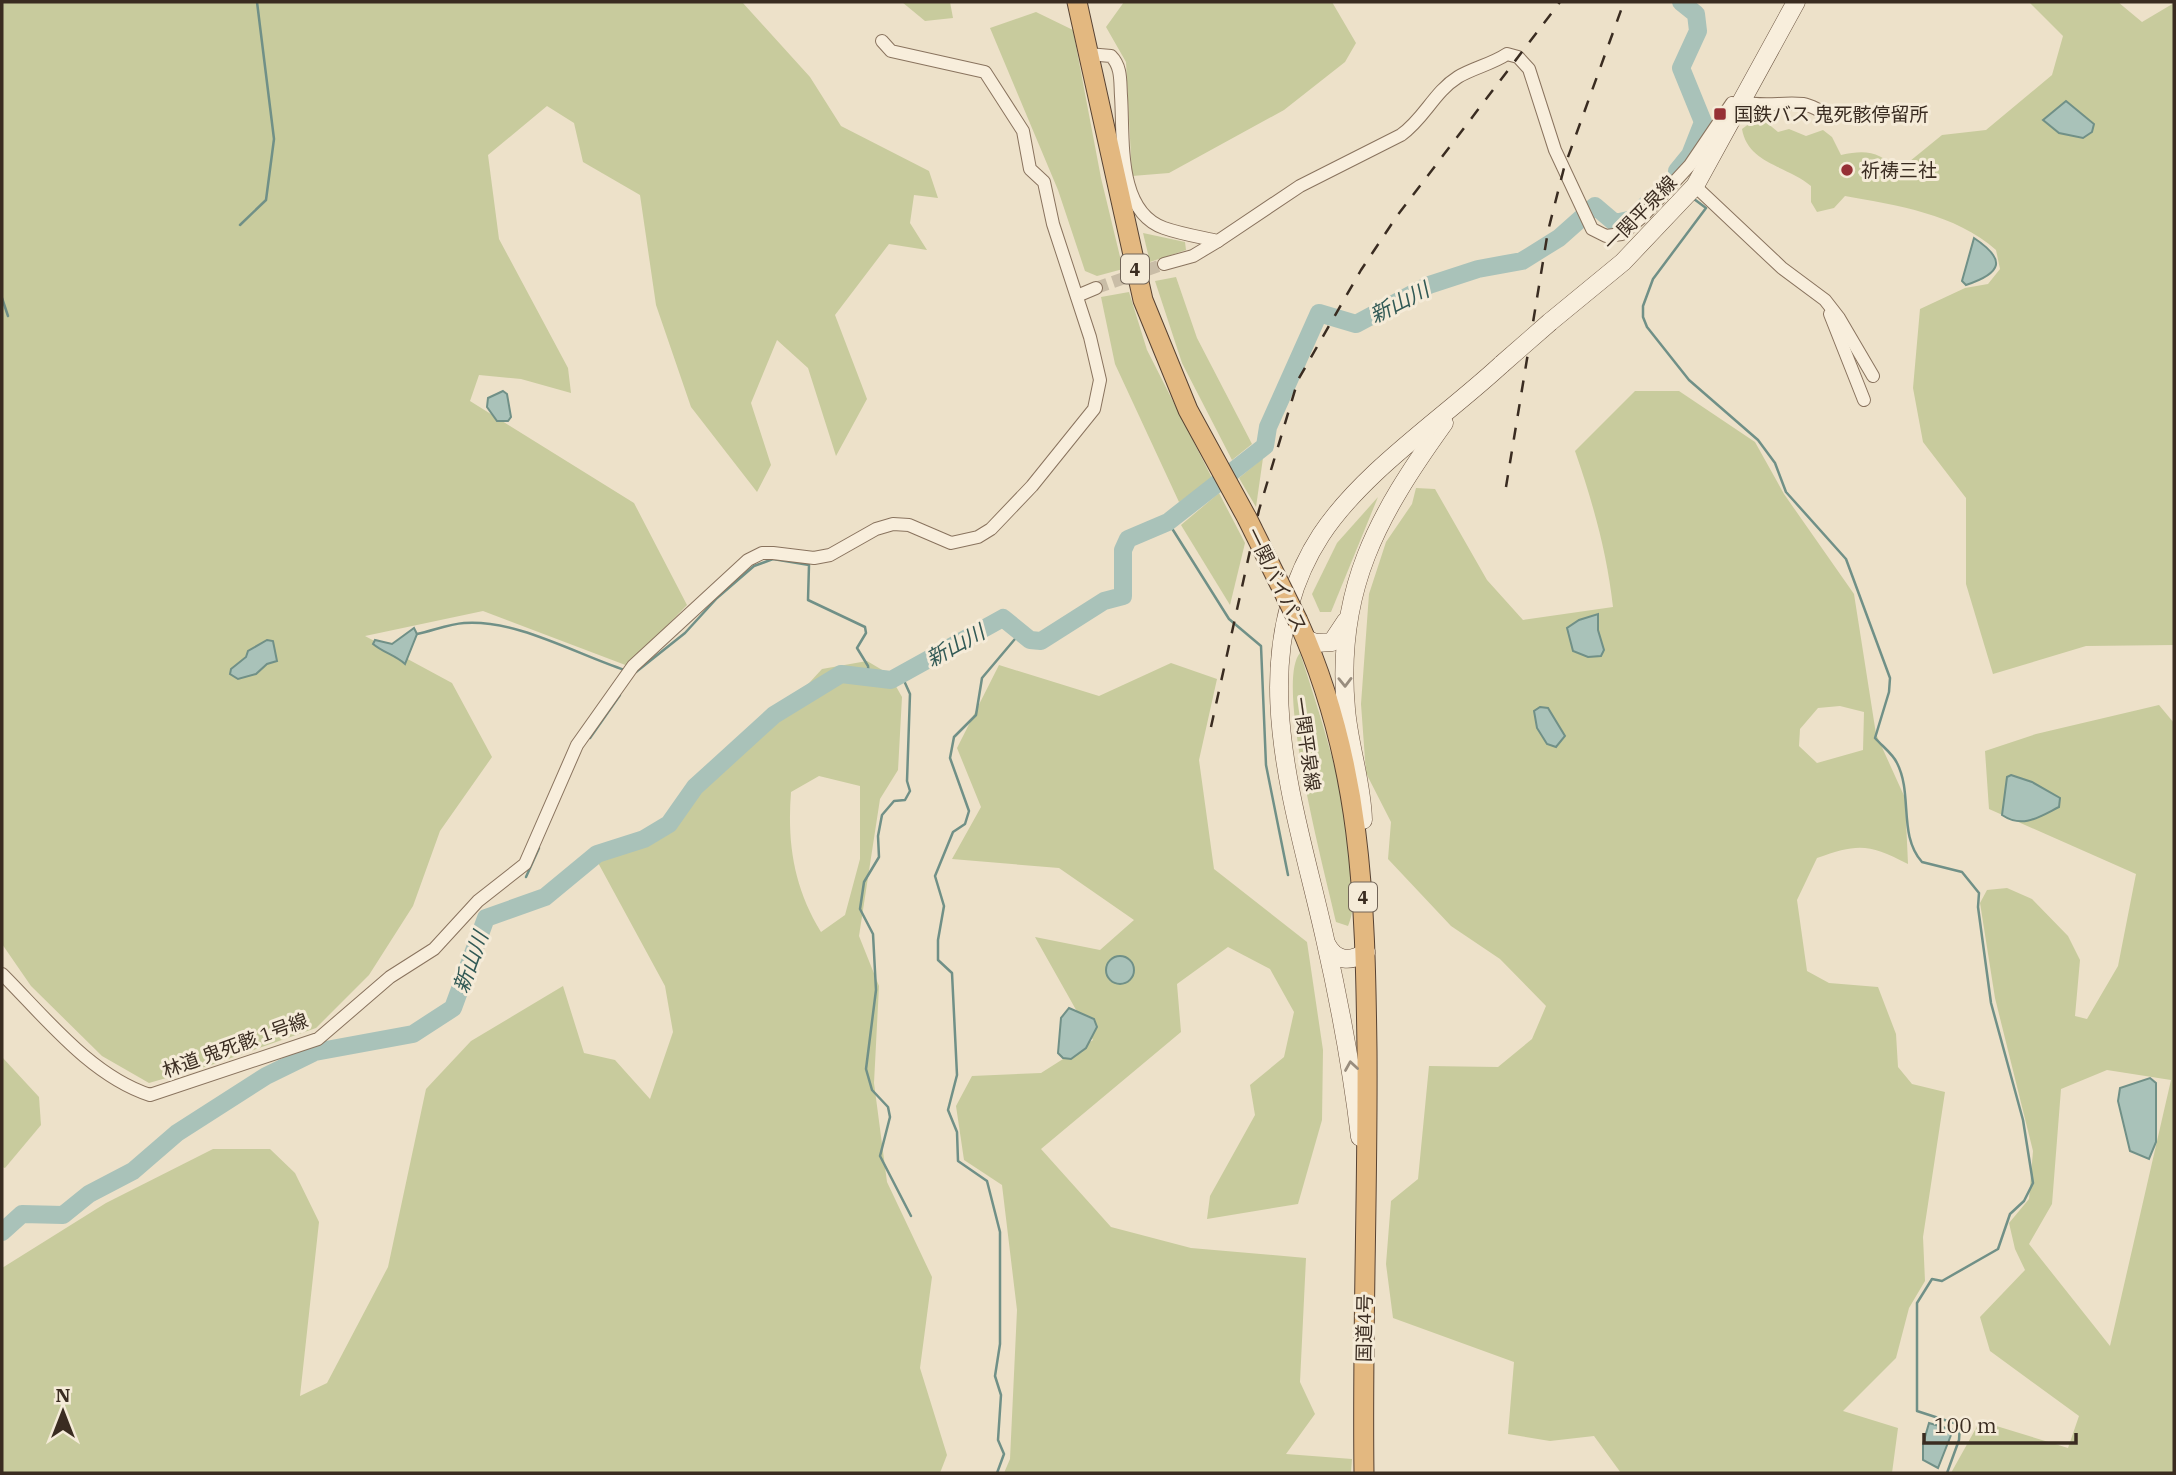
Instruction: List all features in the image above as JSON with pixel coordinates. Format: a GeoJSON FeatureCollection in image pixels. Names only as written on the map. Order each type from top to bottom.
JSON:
{"type":"FeatureCollection","features":[{"type":"Feature","properties":{"kind":"highway","name":"一関バイパス"},"geometry":{"type":"LineString","coordinates":[[1077,2],[1143,300],[1188,410],[1247,518],[1302,630],[1316,663],[1346,764],[1361,860],[1366,952],[1366,1182]]}},
{"type":"Feature","properties":{"kind":"highway","name":"国道4号"},"geometry":{"type":"LineString","coordinates":[[1364,1473],[1366,1182]]}},
{"type":"Feature","properties":{"kind":"main road","name":"一関平泉線"},"geometry":{"type":"LineString","coordinates":[[1366,1182],[1351,1065],[1283,753],[1278,703],[1282,638],[1295,589],[1322,533],[1382,469],[1623,262],[1695,186],[1796,2]]}},
{"type":"Feature","properties":{"kind":"main road","name":"一関平泉線"},"geometry":{"type":"LineString","coordinates":[[1302,630],[1316,643],[1332,642],[1342,632],[1359,573],[1383,514],[1457,406]]}},
{"type":"Feature","properties":{"kind":"main road","name":"一関平泉線"},"geometry":{"type":"LineString","coordinates":[[1349,614],[1345,706],[1363,816],[1361,860]]}},
{"type":"Feature","properties":{"kind":"main road"},"geometry":{"type":"LineString","coordinates":[[1326,942],[1332,953],[1342,959],[1358,957],[1366,952]]}},
{"type":"Feature","properties":{"kind":"street","name":"林道 鬼死骸 1号線"},"geometry":{"type":"LineString","coordinates":[[2,974],[98,1066],[132,1089],[150,1095],[318,1039],[390,978],[434,949],[478,901],[525,864],[577,745],[633,666],[747,560],[762,553],[773,552],[814,558],[830,555],[876,529],[893,524],[909,525],[951,542],[978,537],[991,529],[1068,444],[1094,409],[1100,380],[1044,183],[1030,169],[1023,131],[985,72],[891,51],[882,41]]}},
{"type":"Feature","properties":{"kind":"street"},"geometry":{"type":"LineString","coordinates":[[1088,54],[1111,55],[1119,70],[1126,166],[1133,200],[1153,222],[1164,228],[1217,241]]}},
{"type":"Feature","properties":{"kind":"street"},"geometry":{"type":"LineString","coordinates":[[1164,264],[1193,256],[1300,186],[1401,135],[1415,125],[1437,94],[1458,77],[1487,66],[1507,54],[1518,57],[1529,69],[1555,150],[1592,229],[1606,236],[1622,234],[1690,165],[1734,100],[1744,96],[1756,105],[1805,104],[1827,115],[1835,114]]}},
{"type":"Feature","properties":{"kind":"street"},"geometry":{"type":"LineString","coordinates":[[1695,186],[1782,268],[1825,300],[1839,318],[1873,376]]}},
{"type":"Feature","properties":{"kind":"street"},"geometry":{"type":"LineString","coordinates":[[1077,296],[1096,288]]}},
{"type":"Feature","properties":{"kind":"street"},"geometry":{"type":"LineString","coordinates":[[1825,300],[1864,400]]}},
{"type":"Feature","properties":{"kind":"green space"},"geometry":{"type":"Polygon","coordinates":[[[2,2],[742,2],[810,77],[841,126],[929,171],[938,198],[914,195],[910,223],[927,250],[889,244],[835,315],[867,399],[836,456],[808,368],[777,340],[751,403],[771,465],[757,492],[691,407],[656,305],[640,195],[583,162],[574,123],[547,106],[488,155],[499,239],[568,368],[571,393],[521,379],[479,375],[470,401],[634,503],[687,605],[628,666],[483,611],[365,636],[452,683],[492,757],[440,831],[413,906],[369,975],[316,1028],[211,1065],[149,1083],[102,1056],[31,986],[2,944],[2,2]]]}},
{"type":"Feature","properties":{"kind":"green space"},"geometry":{"type":"Polygon","coordinates":[[[902,2],[950,2],[953,18],[925,21],[902,2]]]}},
{"type":"Feature","properties":{"kind":"green space"},"geometry":{"type":"Polygon","coordinates":[[[1124,2],[1332,2],[1356,43],[1345,62],[1284,110],[1169,173],[1132,176],[1126,62],[1106,27],[1124,2]]]}},
{"type":"Feature","properties":{"kind":"green space"},"geometry":{"type":"Polygon","coordinates":[[[2029,2],[2118,2],[2142,22],[2174,3],[2174,645],[2086,646],[1993,674],[1966,584],[1966,498],[1923,442],[1913,388],[1920,309],[1965,288],[1988,284],[2000,269],[1996,250],[1980,238],[1944,219],[1884,203],[1845,196],[1834,208],[1817,212],[1811,202],[1811,186],[1760,157],[1746,141],[1742,129],[1754,120],[1766,122],[1778,132],[1789,129],[1806,136],[1823,130],[1832,137],[1841,155],[1866,152],[1885,159],[1899,170],[1942,135],[1986,130],[2052,75],[2063,36],[2029,2]]]}},
{"type":"Feature","properties":{"kind":"green space"},"geometry":{"type":"Polygon","coordinates":[[[1036,12],[1073,30],[1101,178],[1123,269],[1097,276],[1085,271],[1058,190],[990,28],[1036,12]]]}},
{"type":"Feature","properties":{"kind":"green space"},"geometry":{"type":"Polygon","coordinates":[[[1143,233],[1185,242],[1186,250],[1150,262],[1143,233]]]}},
{"type":"Feature","properties":{"kind":"green space"},"geometry":{"type":"Polygon","coordinates":[[[1176,277],[1197,338],[1252,444],[1232,460],[1182,363],[1155,281],[1176,277]]]}},
{"type":"Feature","properties":{"kind":"green space"},"geometry":{"type":"Polygon","coordinates":[[[1129,292],[1147,350],[1213,480],[1179,502],[1115,364],[1101,297],[1129,292]]]}},
{"type":"Feature","properties":{"kind":"green space"},"geometry":{"type":"Polygon","coordinates":[[[1635,391],[1679,391],[1755,442],[1784,494],[1854,594],[1876,734],[1905,798],[1908,864],[1873,849],[1854,848],[1831,853],[1817,858],[1797,900],[1807,971],[1829,983],[1878,987],[1896,1034],[1898,1067],[1912,1084],[1945,1092],[1923,1237],[1925,1281],[1909,1308],[1896,1358],[1843,1411],[1898,1428],[1892,1473],[1621,1473],[1594,1436],[1550,1441],[1508,1434],[1514,1362],[1393,1318],[1386,1264],[1391,1201],[1418,1179],[1429,1066],[1498,1067],[1532,1039],[1546,1006],[1500,959],[1451,926],[1388,859],[1391,822],[1366,773],[1361,704],[1369,594],[1386,542],[1412,504],[1416,488],[1435,489],[1487,580],[1523,620],[1613,607],[1599,528],[1575,451],[1635,391]],[[1840,706],[1818,708],[1800,729],[1799,746],[1817,763],[1863,750],[1864,712],[1840,706]]]}},
{"type":"Feature","properties":{"kind":"green space"},"geometry":{"type":"Polygon","coordinates":[[[1263,458],[1256,507],[1239,478],[1263,458]]]}},
{"type":"Feature","properties":{"kind":"green space"},"geometry":{"type":"Polygon","coordinates":[[[1219,493],[1245,543],[1230,605],[1181,525],[1219,493]]]}},
{"type":"Feature","properties":{"kind":"green space"},"geometry":{"type":"Polygon","coordinates":[[[1378,497],[1331,612],[1320,612],[1312,594],[1337,543],[1378,497]]]}},
{"type":"Feature","properties":{"kind":"green space"},"geometry":{"type":"Polygon","coordinates":[[[1300,653],[1330,751],[1349,830],[1354,900],[1348,926],[1336,922],[1304,782],[1293,701],[1294,671],[1300,653]]]}},
{"type":"Feature","properties":{"kind":"green space"},"geometry":{"type":"Polygon","coordinates":[[[867,661],[889,674],[902,697],[898,770],[880,799],[859,936],[879,986],[874,1083],[887,1182],[932,1277],[920,1368],[947,1455],[940,1473],[2,1473],[2,1268],[106,1203],[213,1149],[270,1149],[295,1173],[319,1222],[300,1396],[327,1383],[388,1267],[426,1089],[471,1041],[563,986],[584,1053],[615,1060],[650,1099],[673,1032],[665,986],[596,859],[661,836],[692,786],[774,721],[822,669],[867,661]],[[819,776],[791,792],[790,830],[794,865],[804,899],[821,932],[845,915],[860,859],[860,786],[819,776]]]}},
{"type":"Feature","properties":{"kind":"green space"},"geometry":{"type":"Polygon","coordinates":[[[1171,663],[1217,679],[1199,760],[1214,869],[1307,942],[1323,1050],[1322,1120],[1298,1204],[1207,1219],[1210,1196],[1255,1115],[1250,1085],[1284,1057],[1294,1012],[1270,969],[1228,947],[1177,984],[1181,1032],[1041,1149],[1111,1227],[1191,1248],[1306,1258],[1300,1382],[1315,1414],[1286,1454],[1352,1459],[1351,1473],[1004,1473],[1010,1459],[1017,1310],[1002,1185],[964,1160],[956,1106],[972,1076],[1041,1073],[1093,1040],[1035,937],[1100,950],[1134,920],[1059,868],[952,859],[981,807],[957,748],[999,665],[1099,696],[1171,663]]]}},
{"type":"Feature","properties":{"kind":"green space"},"geometry":{"type":"Polygon","coordinates":[[[2159,705],[2174,723],[2174,1473],[1951,1473],[1980,1421],[2068,1448],[2079,1416],[1990,1351],[1980,1317],[2025,1270],[2015,1249],[2009,1223],[2029,1199],[2033,1151],[1995,998],[1980,903],[1987,890],[2007,888],[2032,899],[2068,936],[2080,960],[2075,1016],[2087,1019],[2118,966],[2136,874],[1989,809],[1985,751],[2036,734],[2159,705]],[[2107,1070],[2061,1089],[2052,1204],[2029,1244],[2110,1346],[2171,1080],[2107,1070]]]}},
{"type":"Feature","properties":{"kind":"green space"},"geometry":{"type":"Polygon","coordinates":[[[2,1057],[39,1097],[41,1125],[5,1168],[2,1167],[2,1057]]]}},
{"type":"Feature","properties":{"kind":"water"},"geometry":{"type":"Polygon","coordinates":[[[2066,101],[2094,124],[2092,132],[2083,138],[2059,133],[2043,120],[2066,101]]]}},
{"type":"Feature","properties":{"kind":"water"},"geometry":{"type":"Polygon","coordinates":[[[1974,238],[1992,253],[1996,265],[1987,276],[1966,285],[1962,281],[1974,238]]]}},
{"type":"Feature","properties":{"kind":"water"},"geometry":{"type":"Polygon","coordinates":[[[503,391],[507,394],[511,417],[508,421],[497,421],[487,407],[488,398],[503,391]]]}},
{"type":"Feature","properties":{"kind":"water"},"geometry":{"type":"Polygon","coordinates":[[[1598,614],[1598,630],[1604,650],[1601,656],[1588,657],[1573,651],[1567,628],[1579,620],[1598,614]]]}},
{"type":"Feature","properties":{"kind":"water"},"geometry":{"type":"Polygon","coordinates":[[[414,628],[417,634],[405,664],[373,644],[375,640],[392,644],[414,628]]]}},
{"type":"Feature","properties":{"kind":"water"},"geometry":{"type":"Polygon","coordinates":[[[267,640],[273,641],[277,661],[267,664],[256,674],[238,679],[230,674],[231,669],[246,657],[248,651],[267,640]]]}},
{"type":"Feature","properties":{"kind":"water"},"geometry":{"type":"Polygon","coordinates":[[[1540,707],[1548,708],[1565,736],[1556,747],[1547,744],[1537,728],[1534,711],[1540,707]]]}},
{"type":"Feature","properties":{"kind":"water"},"geometry":{"type":"Polygon","coordinates":[[[2011,775],[2032,782],[2060,798],[2059,807],[2038,818],[2024,821],[2002,815],[2007,777],[2011,775]]]}},
{"type":"Feature","properties":{"kind":"water"},"geometry":{"type":"Polygon","coordinates":[[[1120,956],[1130,960],[1134,970],[1130,980],[1120,984],[1110,980],[1106,970],[1110,960],[1120,956]]]}},
{"type":"Feature","properties":{"kind":"water"},"geometry":{"type":"Polygon","coordinates":[[[1069,1008],[1094,1019],[1097,1027],[1086,1048],[1071,1059],[1063,1058],[1058,1053],[1061,1018],[1069,1008]]]}},
{"type":"Feature","properties":{"kind":"water"},"geometry":{"type":"Polygon","coordinates":[[[2150,1078],[2156,1083],[2156,1142],[2149,1159],[2130,1151],[2118,1101],[2120,1088],[2150,1078]]]}},
{"type":"Feature","properties":{"kind":"water"},"geometry":{"type":"Polygon","coordinates":[[[1929,1423],[1953,1430],[1938,1468],[1923,1460],[1923,1444],[1929,1423]]]}},
{"type":"Feature","properties":{"kind":"waterway"},"geometry":{"type":"LineString","coordinates":[[240,225],[266,200],[274,139],[257,2]]}},
{"type":"Feature","properties":{"kind":"waterway","name":"新山川"},"geometry":{"type":"LineString","coordinates":[[1677,171],[1690,155],[1703,122],[1681,68],[1698,31],[1696,14],[1681,2]]}},
{"type":"Feature","properties":{"kind":"waterway"},"geometry":{"type":"LineString","coordinates":[[1694,199],[1706,208],[1653,279],[1643,306],[1647,327],[1689,380],[1758,440],[1775,463],[1786,492],[1846,559],[1890,678],[1889,692],[1875,738],[1893,756],[1902,775],[1910,839],[1922,862],[1962,872],[1979,893],[1978,907],[1991,1003],[2023,1120],[2033,1183],[2024,1201],[2010,1214],[1998,1249],[1942,1281],[1932,1279],[1917,1303],[1917,1411],[1960,1425],[1959,1440],[1947,1473]]}},
{"type":"Feature","properties":{"kind":"waterway","name":"新山川"},"geometry":{"type":"LineString","coordinates":[[2,1232],[22,1214],[63,1215],[89,1194],[133,1171],[177,1133],[266,1076],[315,1052],[413,1034],[453,1008],[486,918],[545,897],[597,854],[644,839],[669,824],[695,787],[774,715],[841,674],[891,680],[1003,618],[1030,640],[1041,641],[1104,601],[1123,596],[1123,550],[1128,539],[1168,522],[1265,446],[1268,427],[1319,313],[1356,324],[1429,285],[1478,269],[1522,261],[1559,238],[1595,206],[1615,223],[1633,219],[1647,204]]}},
{"type":"Feature","properties":{"kind":"waterway"},"geometry":{"type":"LineString","coordinates":[[2,298],[8,316]]}},
{"type":"Feature","properties":{"kind":"waterway"},"geometry":{"type":"LineString","coordinates":[[1168,522],[1229,619],[1261,646],[1266,765],[1288,875]]}},
{"type":"Feature","properties":{"kind":"waterway"},"geometry":{"type":"LineString","coordinates":[[636,672],[685,633],[717,598],[754,566],[773,559],[809,565],[808,600],[865,627],[866,633],[857,648],[868,666],[869,677]]}},
{"type":"Feature","properties":{"kind":"waterway"},"geometry":{"type":"LineString","coordinates":[[417,634],[464,623],[504,626],[546,639],[625,670]]}},
{"type":"Feature","properties":{"kind":"waterway"},"geometry":{"type":"LineString","coordinates":[[997,1473],[1004,1454],[998,1440],[1001,1395],[995,1376],[1000,1344],[1000,1232],[987,1181],[958,1161],[957,1132],[948,1110],[957,1075],[952,973],[938,960],[938,940],[944,906],[935,876],[953,832],[965,824],[969,811],[950,758],[954,737],[976,715],[982,678],[1020,633]]}},
{"type":"Feature","properties":{"kind":"waterway"},"geometry":{"type":"LineString","coordinates":[[901,674],[910,694],[907,781],[910,791],[905,800],[894,801],[882,815],[878,836],[879,857],[864,882],[860,909],[873,934],[876,990],[866,1069],[872,1090],[888,1107],[890,1117],[880,1156],[911,1216]]}},
{"type":"Feature","properties":{"kind":"waterway"},"geometry":{"type":"LineString","coordinates":[[590,738],[620,695]]}},
{"type":"Feature","properties":{"kind":"waterway"},"geometry":{"type":"LineString","coordinates":[[526,877],[539,848]]}},
{"type":"Feature","properties":{"kind":"tunnel"},"geometry":{"type":"LineString","coordinates":[[1096,288],[1164,264]]}},
{"type":"Feature","properties":{"kind":"railway"},"geometry":{"type":"LineString","coordinates":[[1211,727],[1259,510],[1298,380],[1361,270],[1397,216],[1560,2]]}},
{"type":"Feature","properties":{"kind":"railway"},"geometry":{"type":"LineString","coordinates":[[1506,487],[1548,231],[1564,168],[1624,2]]}},
{"type":"Feature","properties":{"kind":"place","name":"国鉄バス 鬼死骸停留所"},"geometry":{"type":"Point","coordinates":[1720,114]}},
{"type":"Feature","properties":{"kind":"place","name":"祈祷三社"},"geometry":{"type":"Point","coordinates":[1847,170]}}]}
